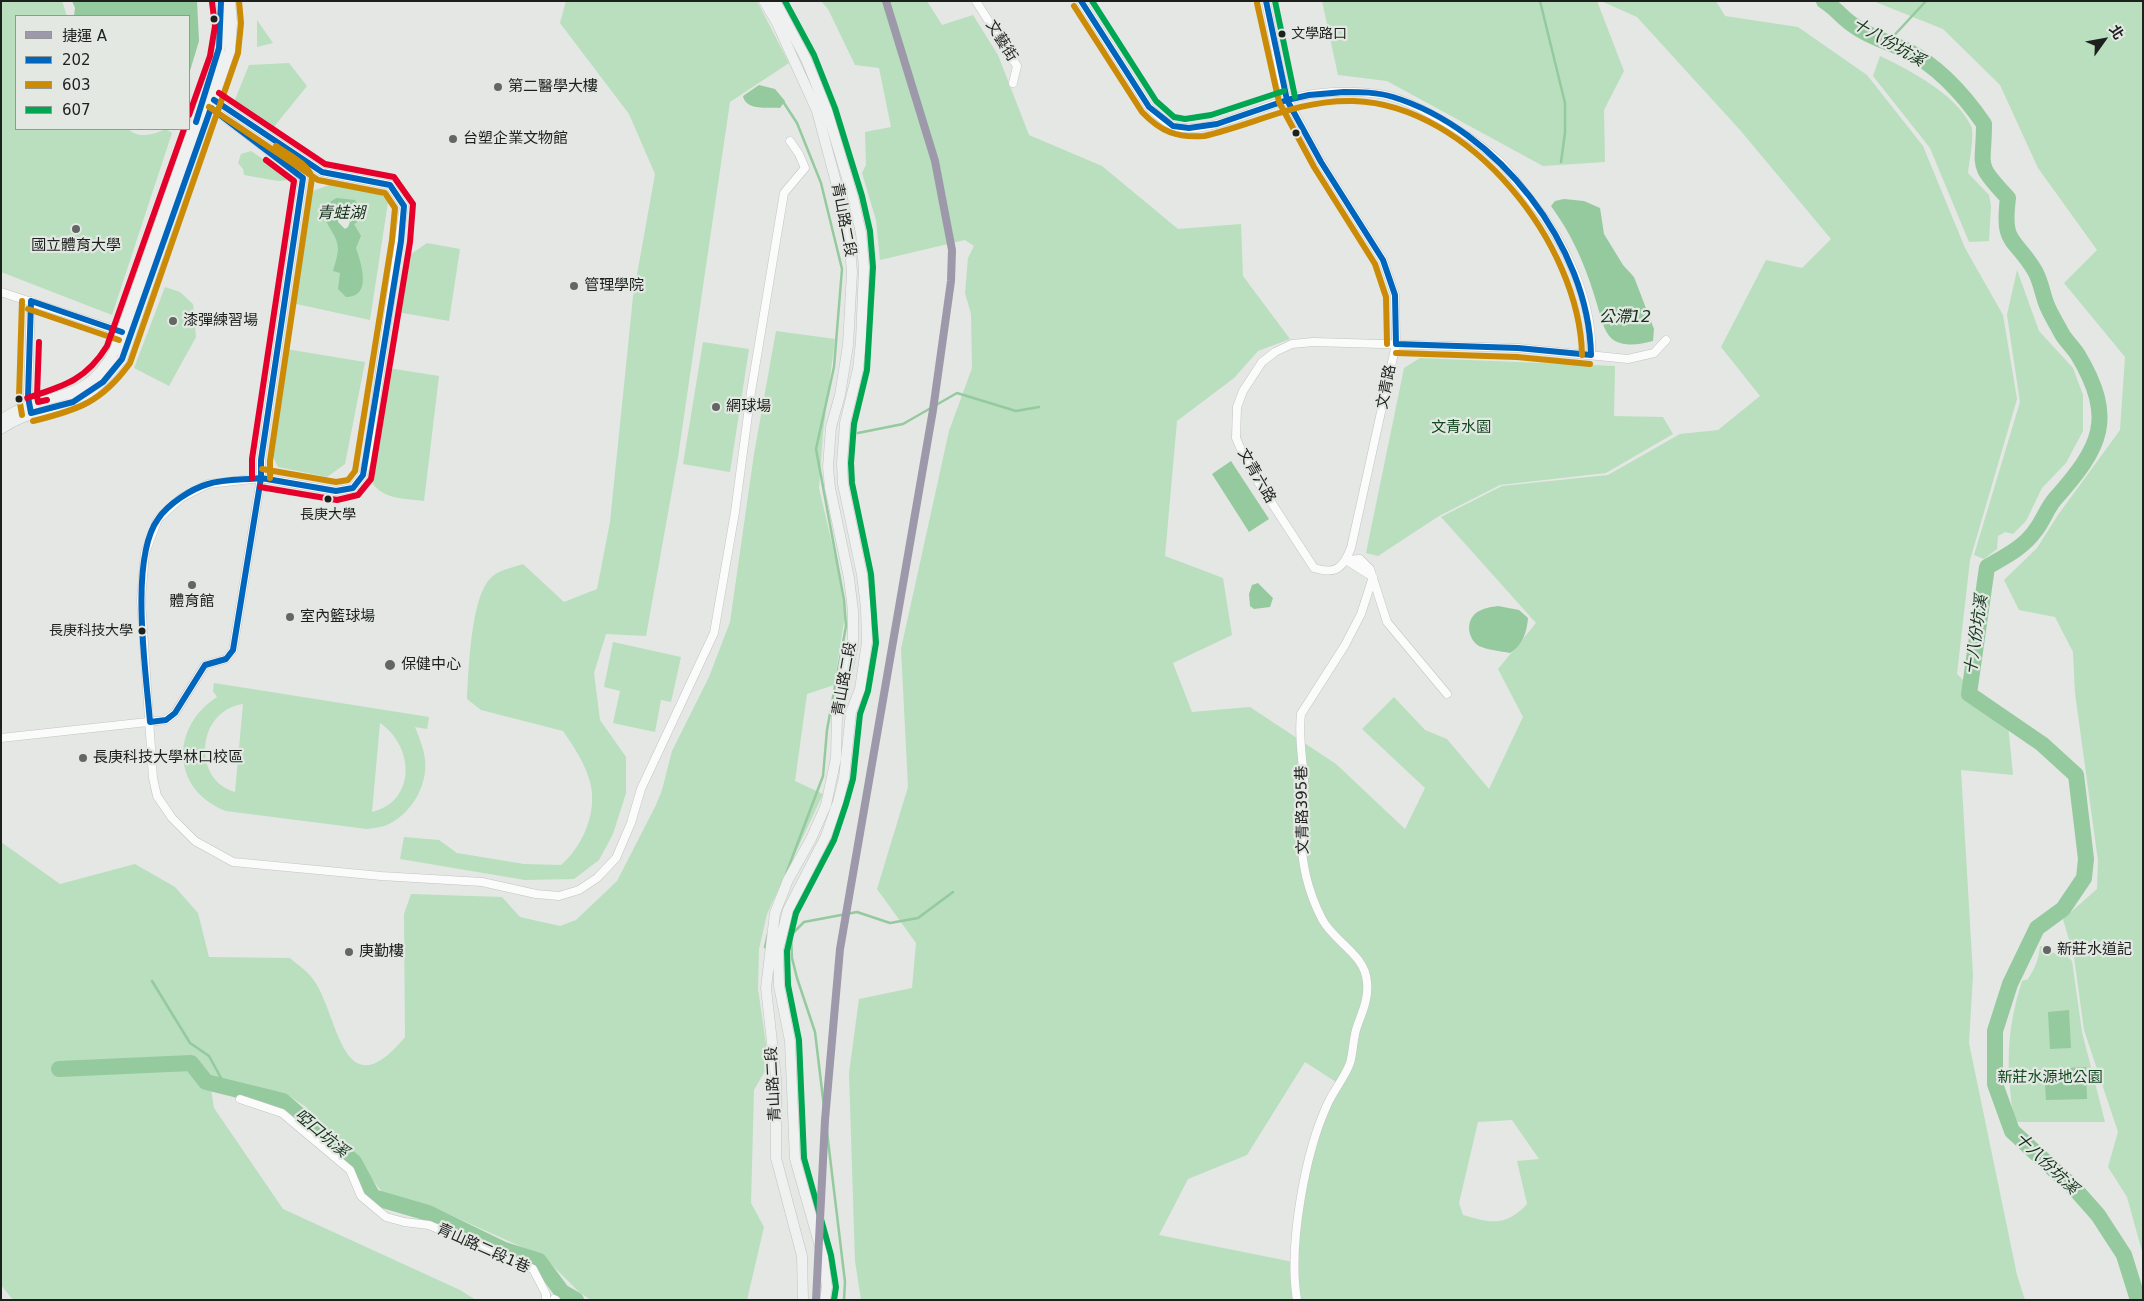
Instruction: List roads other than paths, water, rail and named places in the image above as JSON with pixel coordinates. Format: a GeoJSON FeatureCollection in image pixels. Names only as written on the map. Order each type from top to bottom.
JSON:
{"type":"FeatureCollection","features":[{"type":"Feature","properties":{"kind":"street"},"geometry":{"type":"LineString","coordinates":[[209,103],[224,26],[221,1]]}},
{"type":"Feature","properties":{"kind":"street"},"geometry":{"type":"LineString","coordinates":[[1,420],[11,413],[30,410],[72,394],[99,375],[126,333],[209,103],[230,51],[232,23],[230,1]]}},
{"type":"Feature","properties":{"kind":"street","name":"青山路二段"},"geometry":{"type":"LineString","coordinates":[[764,1],[777,24],[817,111],[842,201],[849,238],[852,272],[848,345],[843,380],[831,427],[828,467],[830,488],[849,578],[853,611],[853,645],[837,716],[837,749],[826,805],[811,839],[788,880],[775,913],[766,988],[776,1078],[776,1158],[802,1256],[803,1300]]}},
{"type":"Feature","properties":{"kind":"street","name":"青山路二段"},"geometry":{"type":"LineString","coordinates":[[776,1],[806,59],[827,111],[853,198],[861,233],[864,268],[858,369],[845,423],[842,463],[843,484],[862,575],[866,608],[867,642],[860,689],[851,712],[844,778],[838,802],[826,836],[788,910],[778,946],[780,986],[790,1041],[795,1159],[823,1257],[827,1287],[825,1300]]}},
{"type":"Feature","properties":{"kind":"street","name":"文藝街"},"geometry":{"type":"LineString","coordinates":[[976,1],[1017,66],[1013,83]]}},
{"type":"Feature","properties":{"kind":"street"},"geometry":{"type":"LineString","coordinates":[[1081,1],[1149,107],[1162,119],[1175,127],[1211,125],[1288,99],[1339,91],[1381,94],[1432,115],[1499,161],[1545,217],[1572,267],[1591,322],[1591,355]]}},
{"type":"Feature","properties":{"kind":"street","name":"文青路"},"geometry":{"type":"LineString","coordinates":[[1266,1],[1281,78],[1288,99],[1321,162],[1383,260],[1395,295],[1396,344],[1351,548],[1346,560]]}},
{"type":"Feature","properties":{"kind":"street"},"geometry":{"type":"LineString","coordinates":[[1,738],[166,720],[175,713],[205,665],[226,658],[233,650],[262,478],[261,460],[302,178],[296,170],[209,103]]}},
{"type":"Feature","properties":{"kind":"street"},"geometry":{"type":"LineString","coordinates":[[209,103],[322,172],[390,186],[404,206],[399,250],[363,475],[353,488],[336,491],[262,478],[208,484],[181,498],[158,519],[145,553],[141,600],[153,778],[157,796],[172,818],[196,841],[233,862],[382,876],[482,882],[536,894],[559,896],[579,890],[597,878],[616,858],[631,823],[641,790],[714,633],[735,512],[751,392],[784,193],[805,168],[799,154],[790,141]]}},
{"type":"Feature","properties":{"kind":"street"},"geometry":{"type":"LineString","coordinates":[[1,292],[31,300],[126,333]]}},
{"type":"Feature","properties":{"kind":"street"},"geometry":{"type":"LineString","coordinates":[[30,410],[28,388],[31,300]]}},
{"type":"Feature","properties":{"kind":"street"},"geometry":{"type":"LineString","coordinates":[[1396,344],[1518,348],[1628,358],[1654,353],[1666,340]]}},
{"type":"Feature","properties":{"kind":"street","name":"文青六路"},"geometry":{"type":"LineString","coordinates":[[1346,560],[1336,570],[1326,572],[1314,568],[1241,454],[1236,438],[1237,407],[1251,376],[1262,362],[1275,352],[1292,344],[1313,342],[1396,344]]}},
{"type":"Feature","properties":{"kind":"street"},"geometry":{"type":"LineString","coordinates":[[1,429],[30,410]]}},
{"type":"Feature","properties":{"kind":"street"},"geometry":{"type":"LineString","coordinates":[[1346,560],[1360,559],[1370,569],[1387,622],[1447,694]]}},
{"type":"Feature","properties":{"kind":"street","name":"文青路395巷"},"geometry":{"type":"LineString","coordinates":[[1297,1300],[1294,1275],[1295,1240],[1315,1138],[1328,1103],[1349,1064],[1356,1030],[1366,1006],[1367,982],[1358,959],[1323,921],[1314,902],[1304,871],[1300,831],[1304,783],[1300,720],[1301,714],[1345,645],[1361,614],[1373,577]]}},
{"type":"Feature","properties":{"kind":"street","name":"青山路二段1巷"},"geometry":{"type":"LineString","coordinates":[[240,1100],[282,1112],[350,1170],[362,1196],[386,1218],[429,1225],[533,1269],[546,1294],[552,1299]]}},
{"type":"Feature","properties":{"kind":"water"},"geometry":{"type":"Polygon","coordinates":[[[72,1],[197,1],[199,41],[190,71],[190,15],[74,15],[75,8],[72,1]]]}},
{"type":"Feature","properties":{"kind":"water"},"geometry":{"type":"Polygon","coordinates":[[[759,85],[775,89],[785,101],[780,108],[753,106],[745,101],[743,96],[759,85]]]}},
{"type":"Feature","properties":{"kind":"water","name":"青蛙湖"},"geometry":{"type":"Polygon","coordinates":[[[337,198],[355,200],[361,210],[359,217],[361,220],[354,224],[361,236],[356,248],[363,278],[360,291],[354,296],[346,297],[338,289],[340,273],[333,271],[337,257],[337,241],[326,221],[324,209],[328,203],[337,198]]]}},
{"type":"Feature","properties":{"kind":"water","name":"公滯12"},"geometry":{"type":"Polygon","coordinates":[[[1564,199],[1584,201],[1600,208],[1604,234],[1623,265],[1634,277],[1654,329],[1653,341],[1639,344],[1624,344],[1615,341],[1606,332],[1580,256],[1560,218],[1551,206],[1555,201],[1564,199]]]}},
{"type":"Feature","properties":{"kind":"water"},"geometry":{"type":"Polygon","coordinates":[[[1231,461],[1269,519],[1249,532],[1212,474],[1231,461]]]}},
{"type":"Feature","properties":{"kind":"water"},"geometry":{"type":"Polygon","coordinates":[[[1258,583],[1273,598],[1270,607],[1254,609],[1250,606],[1249,594],[1252,585],[1258,583]]]}},
{"type":"Feature","properties":{"kind":"water"},"geometry":{"type":"Polygon","coordinates":[[[1498,606],[1519,610],[1528,618],[1523,638],[1518,647],[1510,653],[1479,646],[1470,635],[1470,621],[1476,613],[1498,606]]]}},
{"type":"Feature","properties":{"kind":"water"},"geometry":{"type":"Polygon","coordinates":[[[2069,1010],[2071,1048],[2050,1049],[2048,1012],[2069,1010]]]}},
{"type":"Feature","properties":{"kind":"water"},"geometry":{"type":"Polygon","coordinates":[[[2086,1067],[2087,1099],[2046,1100],[2044,1069],[2086,1067]]]}},
{"type":"Feature","properties":{"kind":"waterway"},"geometry":{"type":"LineString","coordinates":[[1540,1],[1565,103],[1565,133],[1561,162]]}},
{"type":"Feature","properties":{"kind":"waterway","name":"十八份坑溪"},"geometry":{"type":"LineString","coordinates":[[1824,1],[1859,29],[1906,50],[1929,64],[1950,82],[1984,124],[1983,164],[1990,178],[2008,198],[2008,233],[2035,271],[2049,311],[2064,337],[2078,355],[2090,377],[2097,397],[2100,415],[2098,432],[2093,447],[2083,464],[2052,503],[2030,537],[2013,552],[1987,567],[1969,694],[2042,744],[2076,775],[2086,859],[2084,878],[2063,909],[2037,928],[2010,984],[1995,1031],[1995,1084],[2012,1131],[2075,1189],[2098,1215],[2124,1255],[2138,1300]]}},
{"type":"Feature","properties":{"kind":"waterway"},"geometry":{"type":"LineString","coordinates":[[1888,42],[1926,1]]}},
{"type":"Feature","properties":{"kind":"waterway"},"geometry":{"type":"LineString","coordinates":[[782,100],[797,123],[821,183],[842,269],[834,367],[816,449],[844,600],[846,626],[827,730],[823,776],[786,874]]}},
{"type":"Feature","properties":{"kind":"waterway"},"geometry":{"type":"LineString","coordinates":[[858,433],[903,424],[957,393],[1016,411],[1039,407]]}},
{"type":"Feature","properties":{"kind":"waterway"},"geometry":{"type":"LineString","coordinates":[[844,1300],[845,1282],[815,1032],[792,958],[791,935],[804,922],[857,912],[890,923],[918,918],[953,892]]}},
{"type":"Feature","properties":{"kind":"waterway"},"geometry":{"type":"LineString","coordinates":[[765,947],[768,934]]}},
{"type":"Feature","properties":{"kind":"waterway"},"geometry":{"type":"LineString","coordinates":[[152,981],[190,1043],[209,1056],[227,1089]]}},
{"type":"Feature","properties":{"kind":"waterway","name":"啞口坑溪"},"geometry":{"type":"LineString","coordinates":[[59,1069],[191,1063],[206,1082],[283,1101],[354,1162],[373,1197],[428,1213],[504,1250],[539,1261],[562,1292],[576,1300]]}},
{"type":"Feature","properties":{"kind":"metro line","name":"A"},"geometry":{"type":"LineString","coordinates":[[816,1300],[825,1120],[840,949],[933,410],[951,281],[952,250],[935,161],[886,1]]}},
{"type":"Feature","properties":{"kind":"place","name":"文學路口"},"geometry":{"type":"Point","coordinates":[1282,34]}},
{"type":"Feature","properties":{"kind":"place","name":"第二醫學大樓"},"geometry":{"type":"Point","coordinates":[498,87]}},
{"type":"Feature","properties":{"kind":"place","name":"台塑企業文物館"},"geometry":{"type":"Point","coordinates":[453,139]}},
{"type":"Feature","properties":{"kind":"place","name":"國立體育大學"},"geometry":{"type":"Point","coordinates":[76,229]}},
{"type":"Feature","properties":{"kind":"place","name":"管理學院"},"geometry":{"type":"Point","coordinates":[574,286]}},
{"type":"Feature","properties":{"kind":"place","name":"漆彈練習場"},"geometry":{"type":"Point","coordinates":[173,321]}},
{"type":"Feature","properties":{"kind":"place","name":"網球場"},"geometry":{"type":"Point","coordinates":[716,407]}},
{"type":"Feature","properties":{"kind":"place","name":"長庚大學"},"geometry":{"type":"Point","coordinates":[328,499]}},
{"type":"Feature","properties":{"kind":"place","name":"體育館"},"geometry":{"type":"Point","coordinates":[192,585]}},
{"type":"Feature","properties":{"kind":"place","name":"室內籃球場"},"geometry":{"type":"Point","coordinates":[290,617]}},
{"type":"Feature","properties":{"kind":"place","name":"長庚科技大學"},"geometry":{"type":"Point","coordinates":[142,631]}},
{"type":"Feature","properties":{"kind":"place","name":"保健中心"},"geometry":{"type":"Point","coordinates":[390,665]}},
{"type":"Feature","properties":{"kind":"place","name":"長庚科技大學林口校區"},"geometry":{"type":"Point","coordinates":[83,758]}},
{"type":"Feature","properties":{"kind":"place","name":"新莊水道記"},"geometry":{"type":"Point","coordinates":[2047,950]}},
{"type":"Feature","properties":{"kind":"place","name":"庚勤樓"},"geometry":{"type":"Point","coordinates":[349,952]}},
{"type":"Feature","properties":{"kind":"park label","name":"文青水園"},"geometry":{"type":"Point","coordinates":[1461,428]}},
{"type":"Feature","properties":{"kind":"park label","name":"新莊水源地公園"},"geometry":{"type":"Point","coordinates":[2050,1078]}}]}
